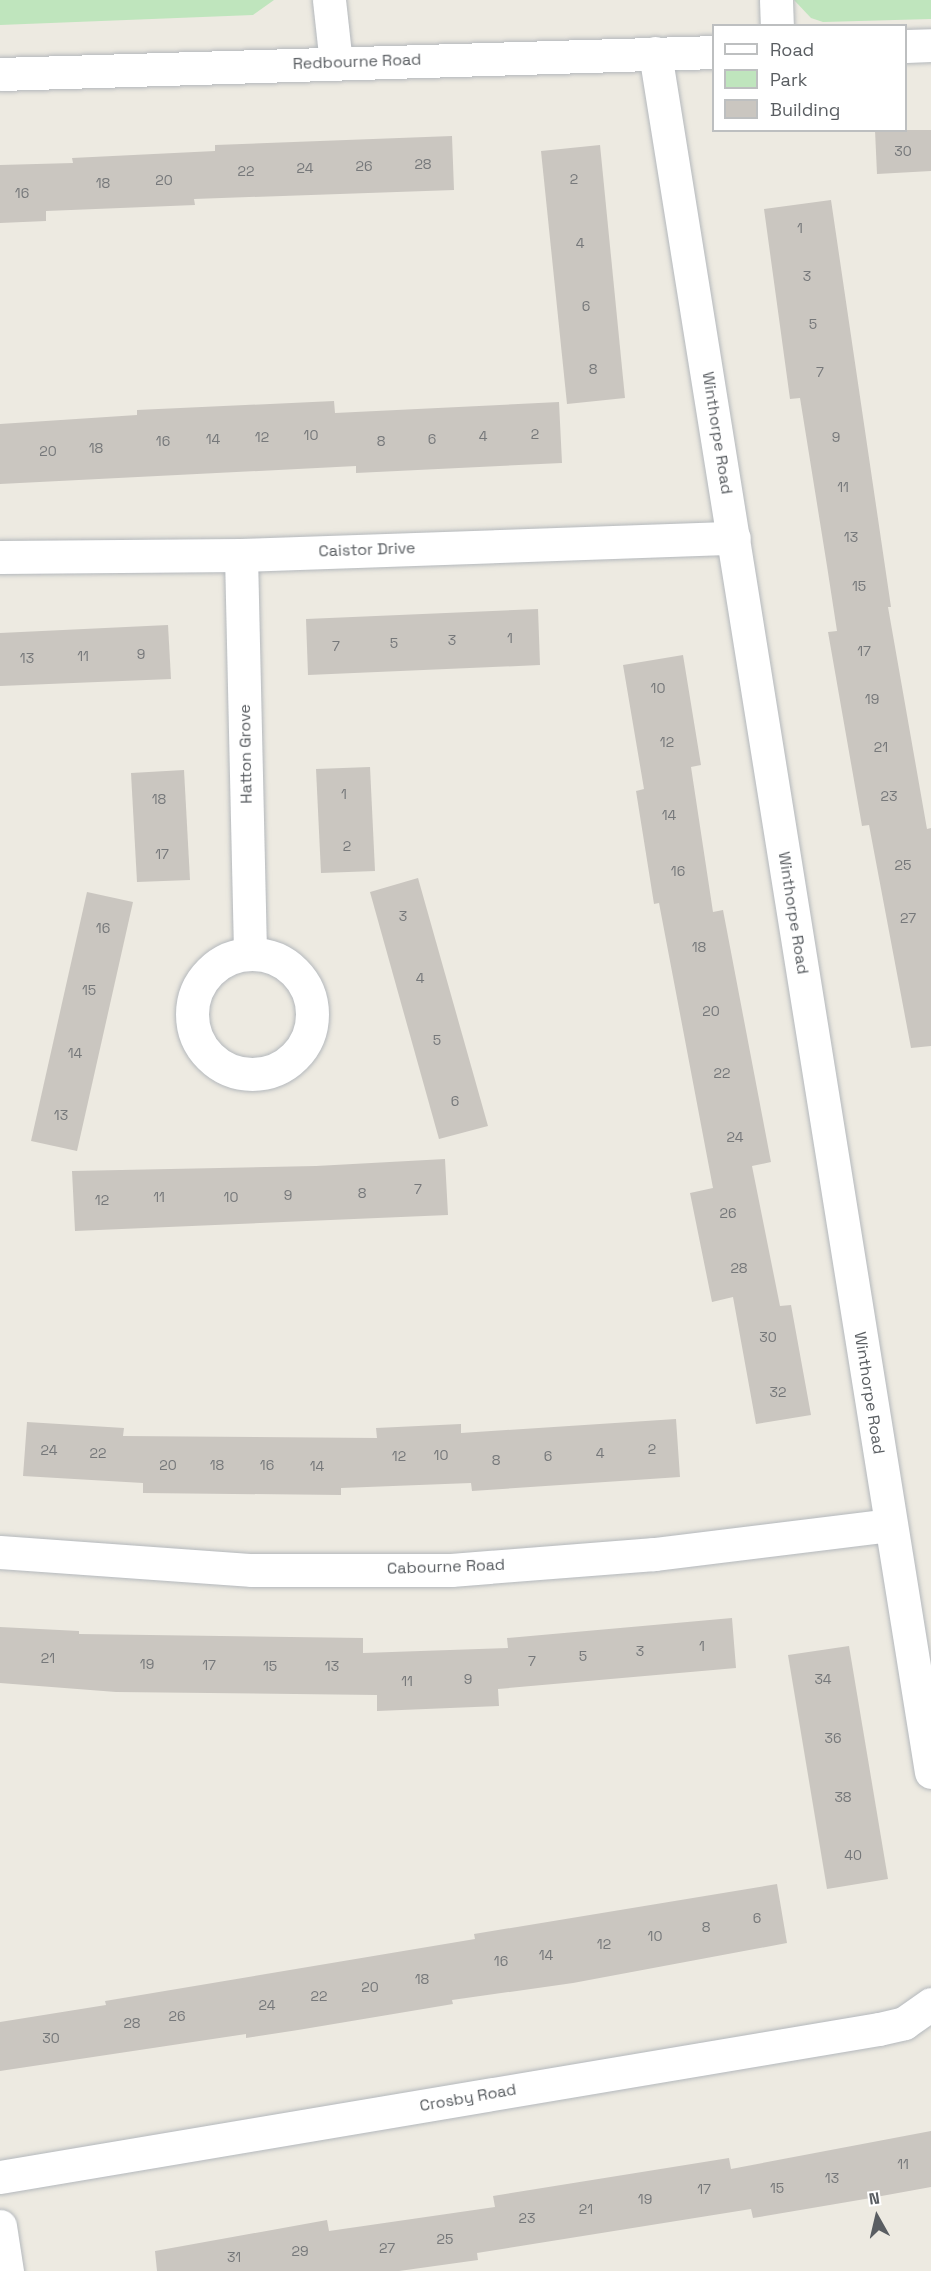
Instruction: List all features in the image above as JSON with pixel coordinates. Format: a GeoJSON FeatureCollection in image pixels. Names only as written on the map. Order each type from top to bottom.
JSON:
{"type":"FeatureCollection","features":[{"type":"Feature","properties":{"kind":"street"},"geometry":{"type":"LineString","coordinates":[[329,0],[336,63]]}},
{"type":"Feature","properties":{"kind":"street"},"geometry":{"type":"LineString","coordinates":[[776,0],[777,24]]}},
{"type":"Feature","properties":{"kind":"street"},"geometry":{"type":"LineString","coordinates":[[907,46],[931,45]]}},
{"type":"Feature","properties":{"kind":"street","name":"Redbourne Road"},"geometry":{"type":"LineString","coordinates":[[0,74],[712,52]]}},
{"type":"Feature","properties":{"kind":"street","name":"Winthorpe Road"},"geometry":{"type":"LineString","coordinates":[[655,53],[931,1772]]}},
{"type":"Feature","properties":{"kind":"street","name":"Caistor Drive"},"geometry":{"type":"LineString","coordinates":[[0,557],[242,555],[734,538]]}},
{"type":"Feature","properties":{"kind":"street","name":"Hatton Grove"},"geometry":{"type":"LineString","coordinates":[[242,555],[250,954]]}},
{"type":"Feature","properties":{"kind":"street","name":"Cabourne Road"},"geometry":{"type":"LineString","coordinates":[[0,1552],[252,1570],[451,1570],[654,1554],[890,1525]]}},
{"type":"Feature","properties":{"kind":"street","name":"Crosby Road"},"geometry":{"type":"LineString","coordinates":[[0,2177],[879,2029],[904,2022],[931,2004]]}},
{"type":"Feature","properties":{"kind":"street"},"geometry":{"type":"LineString","coordinates":[[0,2226],[7,2271]]}},
{"type":"Feature","properties":{"kind":"green space"},"geometry":{"type":"Polygon","coordinates":[[[0,0],[274,0],[253,15],[0,25],[0,0]]]}},
{"type":"Feature","properties":{"kind":"green space"},"geometry":{"type":"Polygon","coordinates":[[[794,0],[931,0],[931,19],[823,22],[811,18],[794,0]]]}},
{"type":"Feature","properties":{"kind":"building"},"geometry":{"type":"Polygon","coordinates":[[[931,130],[931,171],[877,174],[875,132],[931,130]]]}},
{"type":"Feature","properties":{"kind":"building"},"geometry":{"type":"Polygon","coordinates":[[[452,136],[454,190],[194,199],[195,205],[46,211],[46,221],[0,223],[0,165],[73,163],[72,158],[215,151],[215,145],[452,136]]]}},
{"type":"Feature","properties":{"kind":"building"},"geometry":{"type":"Polygon","coordinates":[[[600,145],[625,398],[567,404],[541,151],[600,145]]]}},
{"type":"Feature","properties":{"kind":"building"},"geometry":{"type":"Polygon","coordinates":[[[831,200],[891,607],[888,607],[927,829],[931,828],[931,1046],[911,1048],[869,825],[862,826],[828,632],[837,631],[827,566],[800,398],[790,399],[764,209],[831,200]]]}},
{"type":"Feature","properties":{"kind":"building"},"geometry":{"type":"Polygon","coordinates":[[[334,401],[335,413],[559,402],[562,463],[356,473],[356,466],[0,484],[0,424],[137,415],[137,410],[334,401]]]}},
{"type":"Feature","properties":{"kind":"building"},"geometry":{"type":"Polygon","coordinates":[[[538,609],[540,665],[308,675],[306,619],[538,609]]]}},
{"type":"Feature","properties":{"kind":"building"},"geometry":{"type":"Polygon","coordinates":[[[168,625],[171,679],[0,686],[0,633],[168,625]]]}},
{"type":"Feature","properties":{"kind":"building"},"geometry":{"type":"Polygon","coordinates":[[[683,655],[701,765],[691,767],[713,912],[723,910],[771,1162],[752,1166],[780,1306],[791,1305],[811,1415],[756,1424],[733,1297],[712,1302],[690,1193],[713,1188],[659,903],[654,904],[636,791],[644,789],[623,665],[683,655]]]}},
{"type":"Feature","properties":{"kind":"building"},"geometry":{"type":"Polygon","coordinates":[[[370,767],[375,871],[321,873],[316,769],[370,767]]]}},
{"type":"Feature","properties":{"kind":"building"},"geometry":{"type":"Polygon","coordinates":[[[184,770],[190,880],[137,882],[131,773],[184,770]]]}},
{"type":"Feature","properties":{"kind":"building"},"geometry":{"type":"Polygon","coordinates":[[[418,878],[488,1126],[439,1139],[370,892],[418,878]]]}},
{"type":"Feature","properties":{"kind":"building"},"geometry":{"type":"Polygon","coordinates":[[[87,892],[133,902],[77,1151],[31,1141],[87,892]]]}},
{"type":"Feature","properties":{"kind":"building"},"geometry":{"type":"Polygon","coordinates":[[[445,1159],[448,1215],[75,1231],[72,1171],[316,1166],[445,1159]]]}},
{"type":"Feature","properties":{"kind":"building"},"geometry":{"type":"Polygon","coordinates":[[[676,1419],[680,1477],[472,1491],[471,1483],[341,1488],[341,1495],[143,1493],[143,1483],[23,1476],[27,1422],[124,1428],[123,1436],[377,1438],[376,1428],[461,1424],[461,1433],[676,1419]]]}},
{"type":"Feature","properties":{"kind":"building"},"geometry":{"type":"Polygon","coordinates":[[[732,1618],[736,1668],[498,1689],[499,1706],[377,1711],[377,1695],[116,1692],[0,1683],[0,1627],[79,1631],[79,1634],[363,1638],[363,1653],[508,1648],[507,1638],[732,1618]]]}},
{"type":"Feature","properties":{"kind":"building"},"geometry":{"type":"Polygon","coordinates":[[[849,1646],[888,1879],[827,1889],[788,1655],[849,1646]]]}},
{"type":"Feature","properties":{"kind":"building"},"geometry":{"type":"Polygon","coordinates":[[[777,1884],[787,1943],[573,1983],[452,2000],[453,2004],[298,2030],[246,2038],[246,2034],[0,2071],[0,2022],[106,2005],[105,2001],[475,1939],[474,1934],[777,1884]]]}},
{"type":"Feature","properties":{"kind":"building"},"geometry":{"type":"Polygon","coordinates":[[[931,2131],[931,2187],[865,2199],[753,2218],[751,2209],[477,2253],[478,2260],[399,2271],[157,2271],[155,2251],[327,2220],[329,2231],[495,2207],[493,2196],[729,2158],[731,2169],[931,2131]]]}}]}
